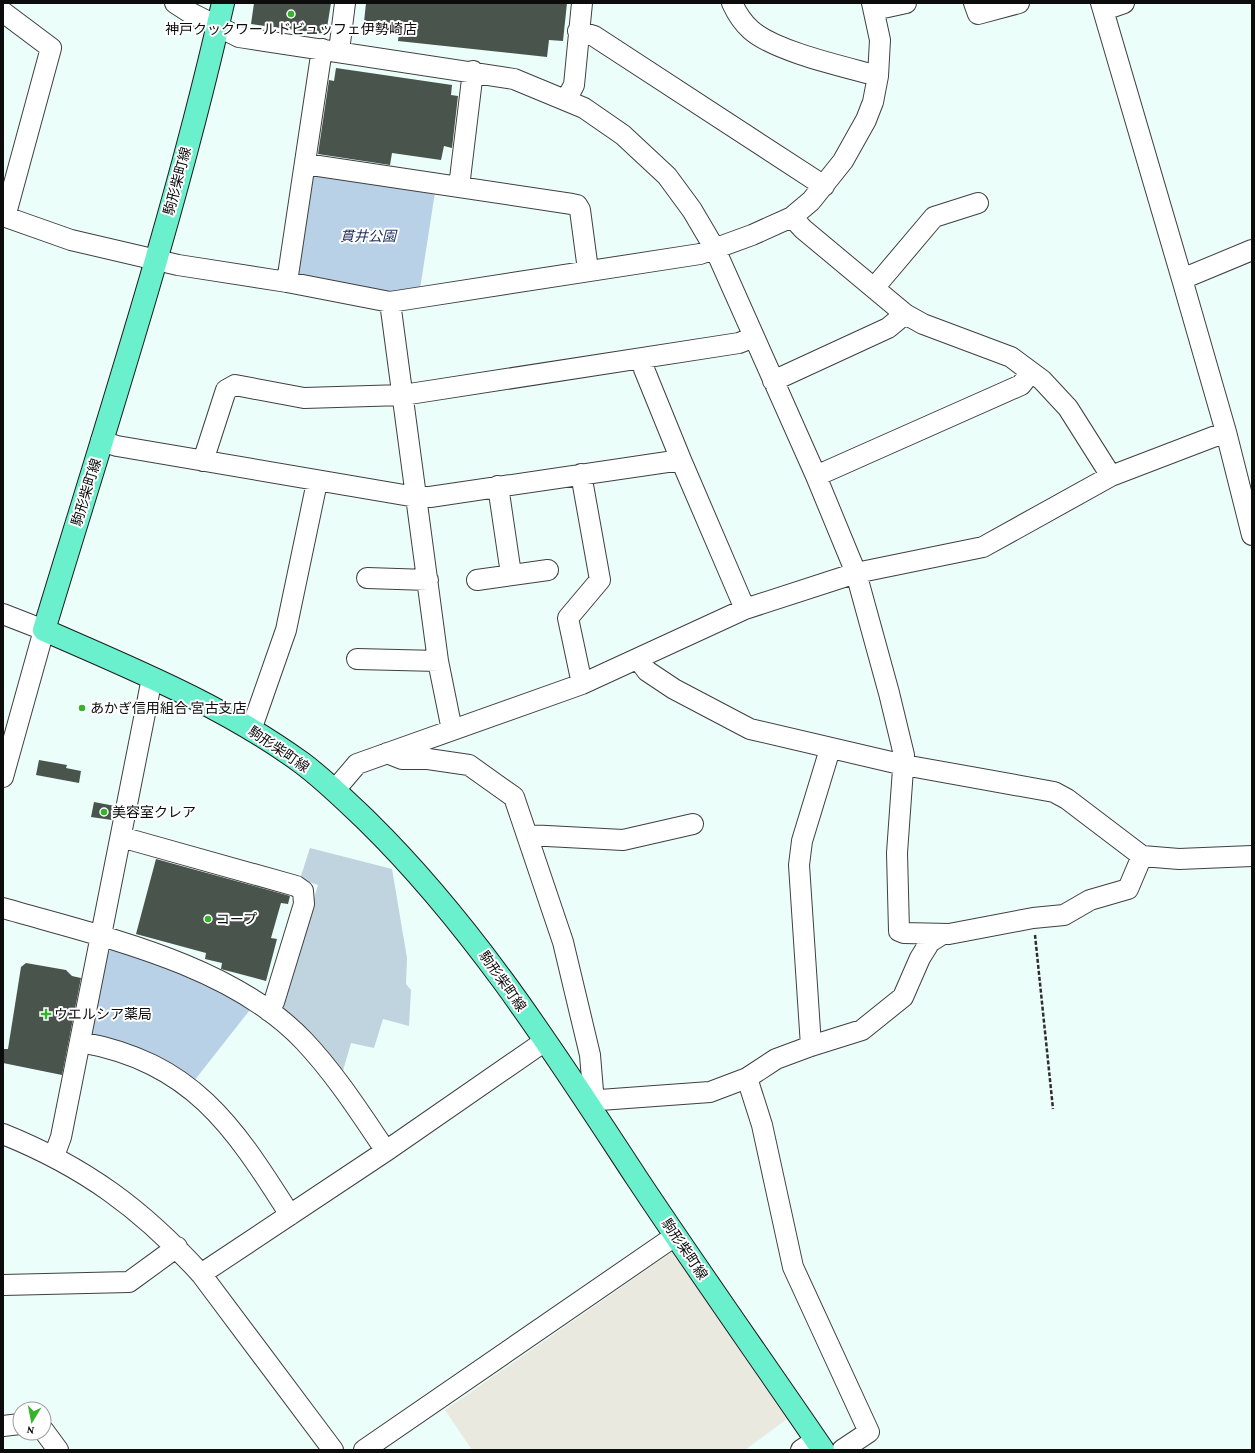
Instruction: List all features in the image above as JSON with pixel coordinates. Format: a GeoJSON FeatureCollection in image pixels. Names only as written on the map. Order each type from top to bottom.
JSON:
{"type":"FeatureCollection","features":[{"type":"Feature","properties":{"kind":"main road","name":"駒形柴町線"},"geometry":{"type":"LineString","coordinates":[[223,3],[155,260],[44,630],[152,678],[227,715],[303,764],[387,841],[453,914],[507,986],[586,1101],[813,1447]]}},
{"type":"Feature","properties":{"kind":"street"},"geometry":{"type":"LineString","coordinates":[[175,3],[189,12],[239,37],[514,79],[584,108],[617,130],[653,161],[667,176],[688,204],[715,249],[816,476],[856,574],[890,693],[904,755],[897,853],[899,931],[904,933],[941,936],[1033,918],[1064,915],[1090,900],[1128,889],[1142,856]]}},
{"type":"Feature","properties":{"kind":"street"},"geometry":{"type":"LineString","coordinates":[[287,282],[305,164],[330,50],[345,3]]}},
{"type":"Feature","properties":{"kind":"street"},"geometry":{"type":"LineString","coordinates":[[566,100],[574,85],[578,31],[582,3]]}},
{"type":"Feature","properties":{"kind":"street"},"geometry":{"type":"LineString","coordinates":[[732,3],[738,16],[752,31],[771,41],[790,50],[878,76]]}},
{"type":"Feature","properties":{"kind":"street"},"geometry":{"type":"LineString","coordinates":[[3,12],[51,48],[4,216],[71,240],[155,260],[287,282],[390,302],[588,270],[700,254],[752,235],[792,217],[802,210],[824,186],[843,161],[858,135],[872,102],[878,76],[880,40],[873,7],[906,3]]}},
{"type":"Feature","properties":{"kind":"street"},"geometry":{"type":"LineString","coordinates":[[974,3],[978,14],[1019,3]]}},
{"type":"Feature","properties":{"kind":"street"},"geometry":{"type":"LineString","coordinates":[[1124,3],[1103,6],[1226,432],[1252,534]]}},
{"type":"Feature","properties":{"kind":"street"},"geometry":{"type":"LineString","coordinates":[[578,31],[594,36],[824,186]]}},
{"type":"Feature","properties":{"kind":"street"},"geometry":{"type":"LineString","coordinates":[[459,187],[473,72]]}},
{"type":"Feature","properties":{"kind":"street"},"geometry":{"type":"LineString","coordinates":[[305,164],[577,205],[580,210],[588,270]]}},
{"type":"Feature","properties":{"kind":"street"},"geometry":{"type":"LineString","coordinates":[[874,288],[934,217],[978,203]]}},
{"type":"Feature","properties":{"kind":"street"},"geometry":{"type":"LineString","coordinates":[[792,217],[803,229],[905,314],[923,324],[1011,357],[1054,390],[1068,408],[1111,476]]}},
{"type":"Feature","properties":{"kind":"street"},"geometry":{"type":"LineString","coordinates":[[1182,279],[1252,250]]}},
{"type":"Feature","properties":{"kind":"street"},"geometry":{"type":"LineString","coordinates":[[390,302],[438,661],[452,730]]}},
{"type":"Feature","properties":{"kind":"street"},"geometry":{"type":"LineString","coordinates":[[773,381],[888,328],[905,314]]}},
{"type":"Feature","properties":{"kind":"street"},"geometry":{"type":"LineString","coordinates":[[203,461],[226,390],[235,385],[304,398],[403,395],[642,359],[738,343],[754,337]]}},
{"type":"Feature","properties":{"kind":"street"},"geometry":{"type":"LineString","coordinates":[[642,359],[644,369],[681,460],[745,609]]}},
{"type":"Feature","properties":{"kind":"street"},"geometry":{"type":"LineString","coordinates":[[816,476],[1020,385],[1031,372]]}},
{"type":"Feature","properties":{"kind":"street"},"geometry":{"type":"LineString","coordinates":[[334,791],[357,764],[582,684],[745,609],[856,574],[983,547],[1111,476],[1226,432]]}},
{"type":"Feature","properties":{"kind":"street"},"geometry":{"type":"LineString","coordinates":[[101,441],[117,446],[317,482],[416,497],[430,497],[681,460]]}},
{"type":"Feature","properties":{"kind":"street"},"geometry":{"type":"LineString","coordinates":[[581,474],[600,580],[568,618],[582,684]]}},
{"type":"Feature","properties":{"kind":"street"},"geometry":{"type":"LineString","coordinates":[[251,730],[286,630],[317,482]]}},
{"type":"Feature","properties":{"kind":"street"},"geometry":{"type":"LineString","coordinates":[[498,486],[512,574]]}},
{"type":"Feature","properties":{"kind":"street"},"geometry":{"type":"LineString","coordinates":[[477,580],[548,570]]}},
{"type":"Feature","properties":{"kind":"street"},"geometry":{"type":"LineString","coordinates":[[367,578],[428,580]]}},
{"type":"Feature","properties":{"kind":"street"},"geometry":{"type":"LineString","coordinates":[[3,614],[44,630],[3,777]]}},
{"type":"Feature","properties":{"kind":"street"},"geometry":{"type":"LineString","coordinates":[[357,659],[438,661]]}},
{"type":"Feature","properties":{"kind":"street"},"geometry":{"type":"LineString","coordinates":[[638,659],[647,671],[674,689],[750,729],[830,749],[904,765],[1054,792],[1067,799],[1142,856],[1178,859],[1252,856]]}},
{"type":"Feature","properties":{"kind":"street"},"geometry":{"type":"LineString","coordinates":[[54,1156],[61,1137],[152,678]]}},
{"type":"Feature","properties":{"kind":"street"},"geometry":{"type":"LineString","coordinates":[[811,1046],[799,865],[802,841],[830,749]]}},
{"type":"Feature","properties":{"kind":"street"},"geometry":{"type":"LineString","coordinates":[[386,753],[402,758],[428,759],[469,766],[514,797],[563,942],[590,1055],[593,1091],[586,1101]]}},
{"type":"Feature","properties":{"kind":"street"},"geometry":{"type":"LineString","coordinates":[[528,835],[623,840],[693,824]]}},
{"type":"Feature","properties":{"kind":"street"},"geometry":{"type":"LineString","coordinates":[[121,837],[296,886],[303,891],[304,904],[274,1002],[269,1011]]}},
{"type":"Feature","properties":{"kind":"street"},"geometry":{"type":"LineString","coordinates":[[3,908],[101,937],[214,977],[269,1011],[304,1041],[334,1076],[386,1151]]}},
{"type":"Feature","properties":{"kind":"street"},"geometry":{"type":"LineString","coordinates":[[586,1101],[710,1092],[747,1078],[776,1059],[862,1030],[903,997],[920,958],[930,942],[941,936]]}},
{"type":"Feature","properties":{"kind":"street"},"geometry":{"type":"LineString","coordinates":[[202,1274],[386,1151],[545,1041]]}},
{"type":"Feature","properties":{"kind":"street"},"geometry":{"type":"LineString","coordinates":[[80,1042],[127,1054],[152,1063],[185,1084],[217,1112],[229,1126],[290,1214]]}},
{"type":"Feature","properties":{"kind":"street"},"geometry":{"type":"LineString","coordinates":[[747,1078],[762,1125],[793,1267],[869,1432],[842,1450]]}},
{"type":"Feature","properties":{"kind":"street"},"geometry":{"type":"LineString","coordinates":[[3,1134],[54,1156],[93,1179],[124,1200],[177,1247],[202,1274],[332,1450]]}},
{"type":"Feature","properties":{"kind":"street"},"geometry":{"type":"LineString","coordinates":[[364,1450],[675,1236]]}},
{"type":"Feature","properties":{"kind":"street"},"geometry":{"type":"LineString","coordinates":[[3,1285],[129,1282],[177,1247]]}},
{"type":"Feature","properties":{"kind":"street"},"geometry":{"type":"LineString","coordinates":[[51,1441],[58,1450]]}},
{"type":"Feature","properties":{"kind":"path"},"geometry":{"type":"LineString","coordinates":[[1033,918],[1053,1109]]}},
{"type":"Feature","properties":{"kind":"shaded area"},"geometry":{"type":"Polygon","coordinates":[[[310,848],[392,869],[407,958],[406,984],[411,990],[409,1026],[383,1019],[374,1048],[351,1043],[342,1074],[284,1010],[282,1005],[318,885],[300,879],[310,848]]]}},
{"type":"Feature","properties":{"kind":"shaded area"},"geometry":{"type":"Polygon","coordinates":[[[672,1252],[787,1419],[745,1450],[472,1450],[445,1410],[672,1252]]]}},
{"type":"Feature","properties":{"kind":"green space","name":"貫井公園"},"geometry":{"type":"Polygon","coordinates":[[[318,175],[435,192],[420,289],[388,295],[301,280],[297,272],[312,178],[318,175]]]}},
{"type":"Feature","properties":{"kind":"green space"},"geometry":{"type":"Polygon","coordinates":[[[113,949],[150,959],[253,1006],[194,1081],[91,1035],[106,953],[113,949]]]}},
{"type":"Feature","properties":{"kind":"building","name":"神戸クックワールドビュッフェ伊勢崎店"},"geometry":{"type":"Polygon","coordinates":[[[254,3],[331,3],[326,34],[251,24],[254,3]]]}},
{"type":"Feature","properties":{"kind":"building"},"geometry":{"type":"Polygon","coordinates":[[[366,3],[567,3],[563,41],[549,40],[547,57],[398,41],[400,25],[364,22],[366,3]]]}},
{"type":"Feature","properties":{"kind":"building"},"geometry":{"type":"Polygon","coordinates":[[[336,68],[452,85],[451,95],[458,96],[452,148],[444,146],[441,160],[392,153],[390,165],[318,154],[329,80],[334,81],[336,68]]]}},
{"type":"Feature","properties":{"kind":"building"},"geometry":{"type":"Polygon","coordinates":[[[39,760],[67,765],[66,768],[81,771],[79,783],[36,775],[39,760]]]}},
{"type":"Feature","properties":{"kind":"building","name":"美容室クレア"},"geometry":{"type":"Polygon","coordinates":[[[94,802],[115,806],[112,820],[91,817],[94,802]]]}},
{"type":"Feature","properties":{"kind":"building","name":"コープ"},"geometry":{"type":"Polygon","coordinates":[[[156,859],[290,896],[288,904],[281,903],[271,938],[277,939],[266,981],[221,969],[222,963],[205,959],[206,953],[136,934],[156,859]]]}},
{"type":"Feature","properties":{"kind":"building","name":"ウエルシア薬局"},"geometry":{"type":"Polygon","coordinates":[[[26,963],[66,970],[72,976],[81,978],[62,1075],[3,1063],[3,1049],[8,1049],[21,967],[26,963]]]}},
{"type":"Feature","properties":{"kind":"place","name":"神戸クックワールドビュッフェ伊勢崎店"},"geometry":{"type":"Point","coordinates":[291,14]}},
{"type":"Feature","properties":{"kind":"place","name":"あかぎ信用組合 宮古支店"},"geometry":{"type":"Point","coordinates":[82,708]}},
{"type":"Feature","properties":{"kind":"place","name":"美容室クレア"},"geometry":{"type":"Point","coordinates":[104,812]}},
{"type":"Feature","properties":{"kind":"place","name":"コープ"},"geometry":{"type":"Point","coordinates":[208,919]}},
{"type":"Feature","properties":{"kind":"place","name":"ウエルシア薬局"},"geometry":{"type":"Point","coordinates":[46,1014]}}]}
